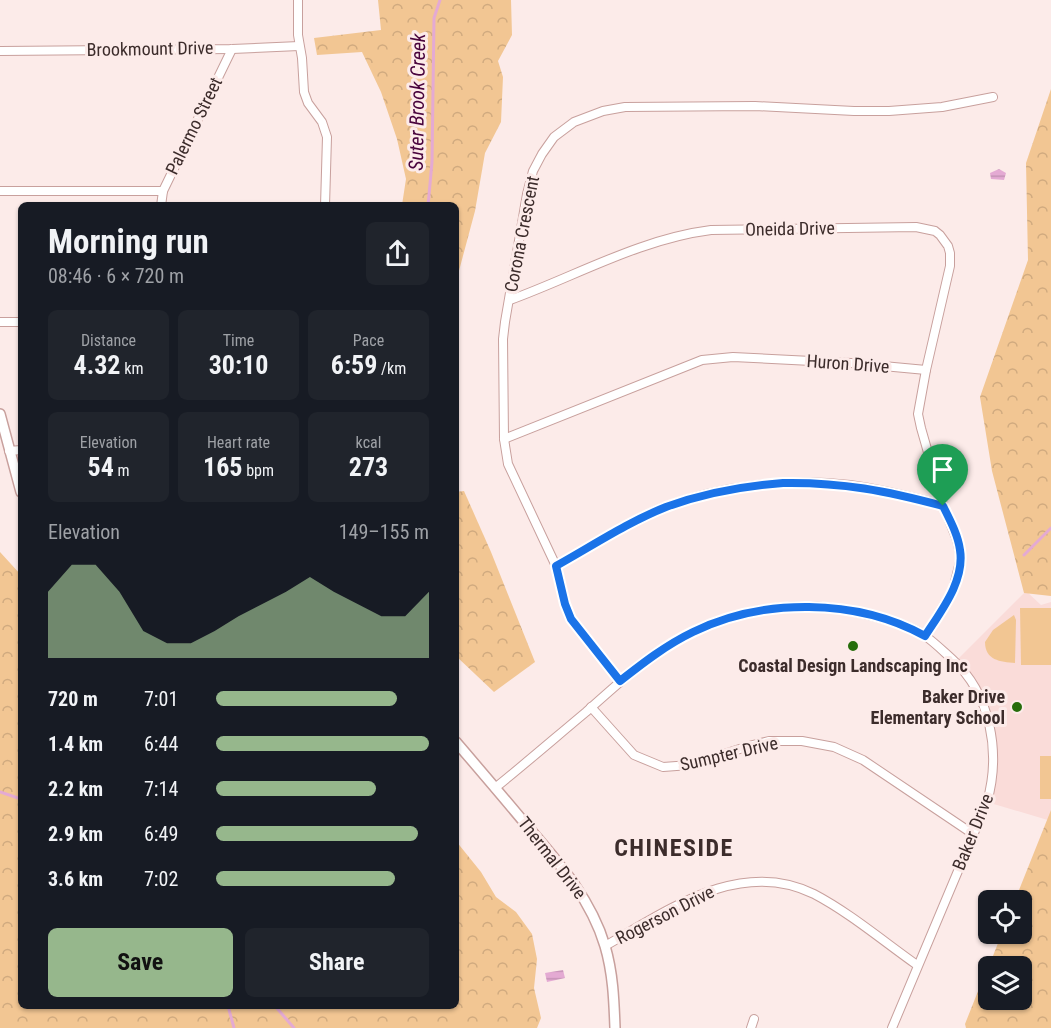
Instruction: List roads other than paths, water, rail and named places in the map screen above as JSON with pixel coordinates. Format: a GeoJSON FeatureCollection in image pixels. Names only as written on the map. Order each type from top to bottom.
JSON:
{"type":"FeatureCollection","features":[{"type":"Feature","properties":{"kind":"street"},"geometry":{"type":"LineString","coordinates":[[298,0],[299,46],[306,98],[326,131],[326,202]]}},
{"type":"Feature","properties":{"kind":"street","name":"Brookmount Drive"},"geometry":{"type":"LineString","coordinates":[[0,51],[232,49],[299,46]]}},
{"type":"Feature","properties":{"kind":"street","name":"Palermo Street"},"geometry":{"type":"LineString","coordinates":[[162,202],[163,191],[232,49]]}},
{"type":"Feature","properties":{"kind":"street","name":"Corona Crescent"},"geometry":{"type":"LineString","coordinates":[[620,681],[571,619],[556,566],[510,471],[506,457],[503,339],[527,194],[533,171],[542,154],[554,137],[574,122],[588,116],[625,107],[755,106],[889,111],[942,107],[993,97]]}},
{"type":"Feature","properties":{"kind":"street"},"geometry":{"type":"LineString","coordinates":[[0,190],[163,191]]}},
{"type":"Feature","properties":{"kind":"street","name":"Oneida Drive"},"geometry":{"type":"LineString","coordinates":[[510,300],[653,242],[683,234],[711,230],[916,227],[935,231],[948,246],[950,259],[926,370]]}},
{"type":"Feature","properties":{"kind":"street"},"geometry":{"type":"LineString","coordinates":[[0,322],[18,322]]}},
{"type":"Feature","properties":{"kind":"street","name":"Huron Drive"},"geometry":{"type":"LineString","coordinates":[[504,440],[702,360],[744,358],[851,363],[926,370]]}},
{"type":"Feature","properties":{"kind":"street"},"geometry":{"type":"LineString","coordinates":[[925,636],[953,590],[961,558],[957,540],[943,506],[918,414],[926,370]]}},
{"type":"Feature","properties":{"kind":"street"},"geometry":{"type":"LineString","coordinates":[[0,414],[18,482]]}},
{"type":"Feature","properties":{"kind":"street"},"geometry":{"type":"LineString","coordinates":[[9,451],[18,450]]}},
{"type":"Feature","properties":{"kind":"street"},"geometry":{"type":"LineString","coordinates":[[556,566],[622,528],[664,508],[702,496],[740,488],[804,483],[850,485],[943,506]]}},
{"type":"Feature","properties":{"kind":"street","name":"Baker Drive"},"geometry":{"type":"LineString","coordinates":[[495,788],[620,681],[666,646],[694,631],[725,619],[774,609],[813,606],[842,610],[897,624],[925,636],[955,662],[966,675],[982,702],[989,722],[993,757],[992,777],[987,802],[892,1028]]}},
{"type":"Feature","properties":{"kind":"street","name":"Sumpter Drive"},"geometry":{"type":"LineString","coordinates":[[591,707],[634,755],[663,766],[690,765],[769,741],[802,741],[834,747],[863,760],[973,834]]}},
{"type":"Feature","properties":{"kind":"street","name":"Thermal Drive"},"geometry":{"type":"LineString","coordinates":[[459,746],[576,886],[591,911],[605,946],[613,986],[615,1028]]}},
{"type":"Feature","properties":{"kind":"street","name":"Rogerson Drive"},"geometry":{"type":"LineString","coordinates":[[605,946],[706,891],[737,883],[760,881],[796,887],[813,894],[831,904],[917,965]]}},
{"type":"Feature","properties":{"kind":"street"},"geometry":{"type":"LineString","coordinates":[[752,1028],[754,1019]]}},
{"type":"Feature","properties":{"kind":"waterway","name":"Suter Brook Creek"},"geometry":{"type":"LineString","coordinates":[[428,202],[432,162],[434,18],[440,0]]}},
{"type":"Feature","properties":{"kind":"waterway"},"geometry":{"type":"LineString","coordinates":[[1024,555],[1051,528]]}},
{"type":"Feature","properties":{"kind":"waterway"},"geometry":{"type":"LineString","coordinates":[[0,792],[18,798]]}},
{"type":"Feature","properties":{"kind":"waterway"},"geometry":{"type":"LineString","coordinates":[[229,1009],[234,1028]]}},
{"type":"Feature","properties":{"kind":"waterway"},"geometry":{"type":"LineString","coordinates":[[278,1009],[294,1028]]}},
{"type":"Feature","properties":{"kind":"place","name":"Coastal Design Landscaping Inc"},"geometry":{"type":"Point","coordinates":[853,646]}},
{"type":"Feature","properties":{"kind":"place","name":"Baker Drive Elementary School"},"geometry":{"type":"Point","coordinates":[1017,707]}},
{"type":"Feature","properties":{"kind":"district","name":"CHINESIDE"},"geometry":{"type":"Point","coordinates":[674,848]}}]}
